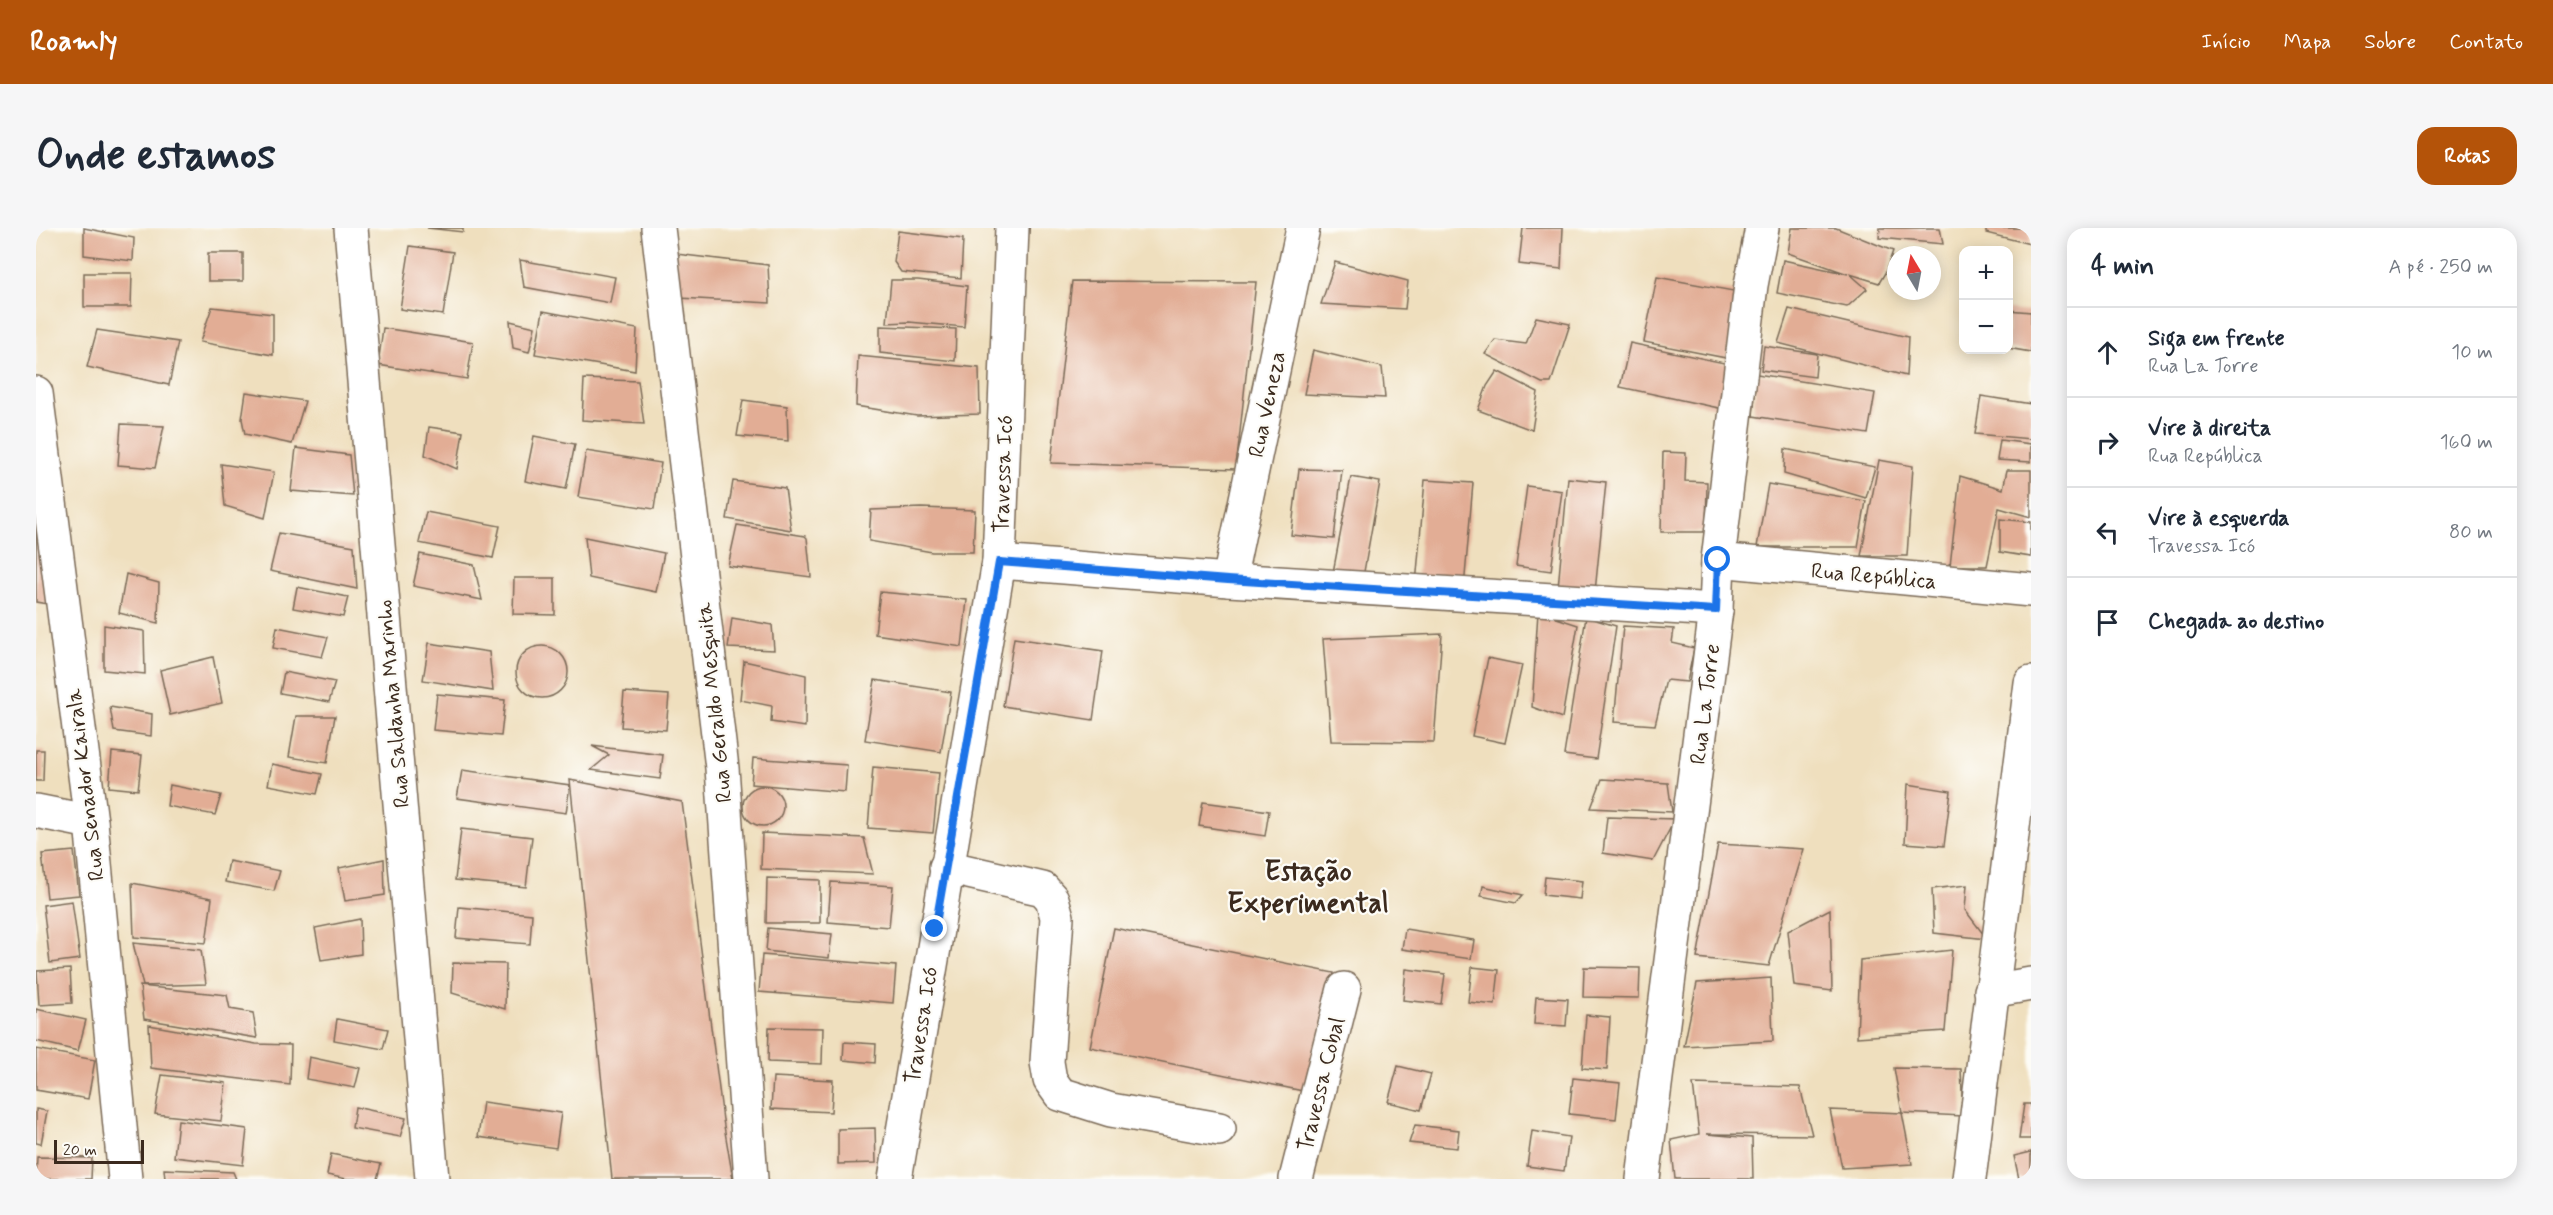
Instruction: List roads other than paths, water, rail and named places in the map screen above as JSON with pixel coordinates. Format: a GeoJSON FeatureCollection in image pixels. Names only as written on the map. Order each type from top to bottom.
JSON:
{"type":"FeatureCollection","features":[{"type":"Feature","properties":{"kind":"street","name":"Rua Saldanha Marinho"},"geometry":{"type":"LineString","coordinates":[[351,228],[432,1179]]}},
{"type":"Feature","properties":{"kind":"street","name":"Rua Geraldo Mesquita"},"geometry":{"type":"LineString","coordinates":[[658,228],[722,768],[751,1179]]}},
{"type":"Feature","properties":{"kind":"street","name":"Travessa Icó"},"geometry":{"type":"LineString","coordinates":[[895,1179],[999,562],[1012,228]]}},
{"type":"Feature","properties":{"kind":"street","name":"Rua Veneza"},"geometry":{"type":"LineString","coordinates":[[1228,580],[1303,228]]}},
{"type":"Feature","properties":{"kind":"street","name":"Rua La Torre"},"geometry":{"type":"LineString","coordinates":[[1643,1179],[1716,610],[1718,560],[1751,285],[1762,228]]}},
{"type":"Feature","properties":{"kind":"street","name":"Rua Senador Kairala"},"geometry":{"type":"LineString","coordinates":[[36,393],[50,626],[91,822],[125,1179]]}},
{"type":"Feature","properties":{"kind":"street","name":"Rua República"},"geometry":{"type":"LineString","coordinates":[[1718,560],[2031,590]]}},
{"type":"Feature","properties":{"kind":"street"},"geometry":{"type":"LineString","coordinates":[[999,562],[1228,580],[1716,610]]}},
{"type":"Feature","properties":{"kind":"street"},"geometry":{"type":"LineString","coordinates":[[1969,1179],[1990,991],[2031,683]]}},
{"type":"Feature","properties":{"kind":"street"},"geometry":{"type":"LineString","coordinates":[[36,811],[91,822]]}},
{"type":"Feature","properties":{"kind":"street"},"geometry":{"type":"LineString","coordinates":[[946,867],[1043,890],[1052,900],[1058,917],[1047,1062],[1050,1080],[1060,1094],[1111,1110],[1219,1129]]}},
{"type":"Feature","properties":{"kind":"street"},"geometry":{"type":"LineString","coordinates":[[1990,991],[2031,984]]}},
{"type":"Feature","properties":{"kind":"street","name":"Travessa Cobal"},"geometry":{"type":"LineString","coordinates":[[1296,1179],[1344,989]]}},
{"type":"Feature","properties":{"kind":"district","name":"Estação Experimental"},"geometry":{"type":"Point","coordinates":[1308,886]}}]}
